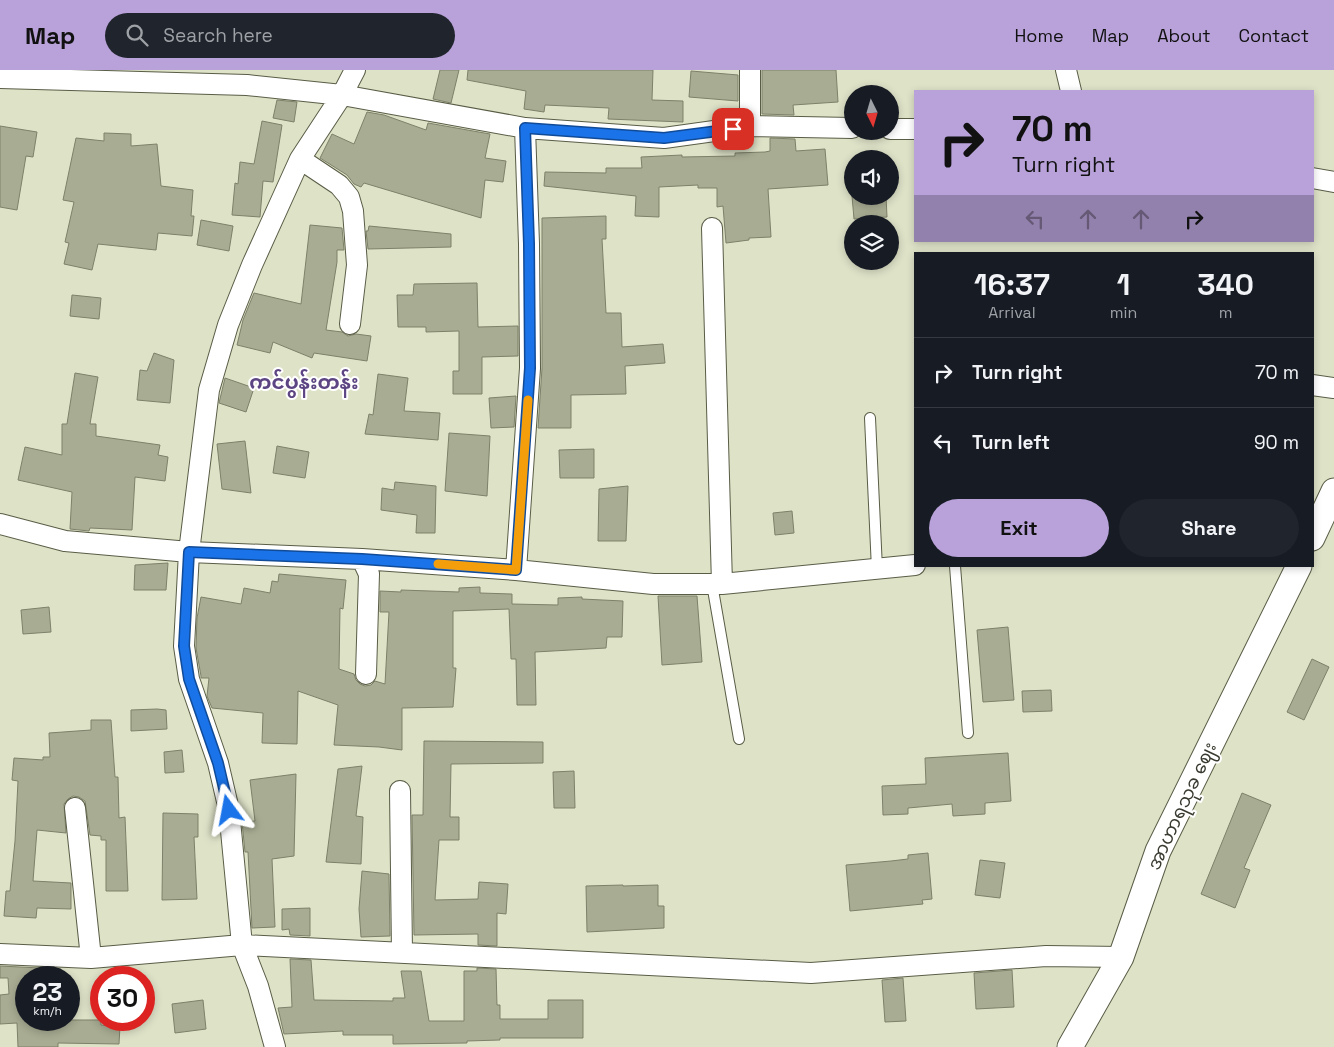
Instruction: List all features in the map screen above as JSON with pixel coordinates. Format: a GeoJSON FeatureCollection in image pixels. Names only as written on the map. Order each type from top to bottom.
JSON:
{"type":"FeatureCollection","features":[{"type":"Feature","properties":{"kind":"street"},"geometry":{"type":"LineString","coordinates":[[275,1047],[258,986],[242,945],[229,810],[218,763],[189,679],[184,646],[189,552],[209,390],[232,316],[252,265],[300,159],[342,95],[355,70]]}},
{"type":"Feature","properties":{"kind":"street"},"geometry":{"type":"LineString","coordinates":[[750,70],[750,126]]}},
{"type":"Feature","properties":{"kind":"street"},"geometry":{"type":"LineString","coordinates":[[1066,70],[1071,90]]}},
{"type":"Feature","properties":{"kind":"street"},"geometry":{"type":"LineString","coordinates":[[0,78],[247,85],[342,95],[525,128],[664,138],[750,126],[844,128]]}},
{"type":"Feature","properties":{"kind":"street"},"geometry":{"type":"LineString","coordinates":[[516,570],[530,368],[529,244],[525,128]]}},
{"type":"Feature","properties":{"kind":"street"},"geometry":{"type":"LineString","coordinates":[[899,129],[914,129]]}},
{"type":"Feature","properties":{"kind":"street"},"geometry":{"type":"LineString","coordinates":[[300,159],[339,184],[349,197],[353,212],[356,265],[350,324]]}},
{"type":"Feature","properties":{"kind":"street"},"geometry":{"type":"LineString","coordinates":[[1314,178],[1334,182]]}},
{"type":"Feature","properties":{"kind":"street"},"geometry":{"type":"LineString","coordinates":[[712,228],[717,584]]}},
{"type":"Feature","properties":{"kind":"street"},"geometry":{"type":"LineString","coordinates":[[1314,384],[1334,388]]}},
{"type":"Feature","properties":{"kind":"street"},"geometry":{"type":"LineString","coordinates":[[1314,534],[1334,491]]}},
{"type":"Feature","properties":{"kind":"street"},"geometry":{"type":"LineString","coordinates":[[0,524],[65,541],[189,552],[362,559],[516,570],[653,584],[717,584],[914,566]]}},
{"type":"Feature","properties":{"kind":"street"},"geometry":{"type":"LineString","coordinates":[[362,559],[369,574],[366,674]]}},
{"type":"Feature","properties":{"kind":"street","name":"အာဟာရသုခ ဈေး"},"geometry":{"type":"LineString","coordinates":[[1070,1047],[1121,957],[1158,851],[1299,567]]}},
{"type":"Feature","properties":{"kind":"street"},"geometry":{"type":"LineString","coordinates":[[400,791],[402,953]]}},
{"type":"Feature","properties":{"kind":"street"},"geometry":{"type":"LineString","coordinates":[[76,808],[91,958]]}},
{"type":"Feature","properties":{"kind":"street"},"geometry":{"type":"LineString","coordinates":[[0,954],[91,958],[242,945],[811,973],[1046,956],[1121,957]]}},
{"type":"Feature","properties":{"kind":"lane"},"geometry":{"type":"LineString","coordinates":[[870,418],[877,569]]}},
{"type":"Feature","properties":{"kind":"lane"},"geometry":{"type":"LineString","coordinates":[[955,567],[968,733]]}},
{"type":"Feature","properties":{"kind":"lane"},"geometry":{"type":"LineString","coordinates":[[717,584],[739,739]]}},
{"type":"Feature","properties":{"kind":"building"},"geometry":{"type":"Polygon","coordinates":[[[440,70],[459,70],[451,103],[433,99],[440,70]]]}},
{"type":"Feature","properties":{"kind":"building"},"geometry":{"type":"Polygon","coordinates":[[[468,70],[653,70],[652,100],[683,101],[683,122],[608,119],[609,108],[545,105],[544,112],[524,109],[526,91],[467,80],[468,70]]]}},
{"type":"Feature","properties":{"kind":"building"},"geometry":{"type":"Polygon","coordinates":[[[762,70],[836,70],[838,102],[793,105],[794,115],[762,114],[762,70]]]}},
{"type":"Feature","properties":{"kind":"building"},"geometry":{"type":"Polygon","coordinates":[[[691,71],[738,75],[738,101],[689,97],[691,71]]]}},
{"type":"Feature","properties":{"kind":"building"},"geometry":{"type":"Polygon","coordinates":[[[277,100],[297,102],[294,122],[273,118],[277,100]]]}},
{"type":"Feature","properties":{"kind":"building"},"geometry":{"type":"Polygon","coordinates":[[[367,112],[384,115],[426,130],[428,123],[490,134],[485,158],[506,161],[503,182],[485,180],[481,218],[364,183],[361,187],[354,184],[347,175],[320,158],[332,134],[354,144],[367,112]]]}},
{"type":"Feature","properties":{"kind":"building"},"geometry":{"type":"Polygon","coordinates":[[[262,121],[282,125],[273,182],[263,181],[260,217],[232,215],[235,183],[238,184],[240,162],[254,164],[262,121]]]}},
{"type":"Feature","properties":{"kind":"building"},"geometry":{"type":"Polygon","coordinates":[[[0,126],[37,132],[33,157],[26,156],[17,210],[0,207],[0,126]]]}},
{"type":"Feature","properties":{"kind":"building"},"geometry":{"type":"Polygon","coordinates":[[[104,133],[131,134],[131,146],[157,144],[161,186],[193,190],[191,216],[194,216],[192,236],[158,233],[156,250],[98,244],[92,270],[64,264],[69,243],[65,242],[74,202],[63,200],[76,138],[104,141],[104,133]]]}},
{"type":"Feature","properties":{"kind":"building"},"geometry":{"type":"Polygon","coordinates":[[[770,138],[795,139],[796,151],[825,149],[828,185],[768,189],[771,237],[749,238],[749,240],[726,243],[723,206],[717,207],[717,188],[698,188],[698,185],[659,187],[659,217],[635,216],[636,196],[544,186],[545,172],[606,173],[606,168],[642,168],[641,157],[682,155],[682,157],[735,156],[735,153],[765,152],[770,151],[770,138]]]}},
{"type":"Feature","properties":{"kind":"building"},"geometry":{"type":"Polygon","coordinates":[[[853,205],[886,205],[887,215],[854,215],[853,205]]]}},
{"type":"Feature","properties":{"kind":"building"},"geometry":{"type":"Polygon","coordinates":[[[606,216],[606,239],[602,239],[606,313],[621,313],[622,347],[663,344],[665,363],[625,366],[626,394],[571,395],[571,428],[538,428],[542,368],[542,218],[606,216]]]}},
{"type":"Feature","properties":{"kind":"building"},"geometry":{"type":"Polygon","coordinates":[[[201,220],[233,226],[229,251],[197,245],[201,220]]]}},
{"type":"Feature","properties":{"kind":"building"},"geometry":{"type":"Polygon","coordinates":[[[310,225],[342,228],[344,250],[337,250],[337,262],[326,330],[342,332],[348,336],[356,334],[371,336],[367,361],[314,353],[312,358],[273,342],[270,353],[237,345],[243,320],[254,293],[301,304],[310,225]]]}},
{"type":"Feature","properties":{"kind":"building"},"geometry":{"type":"Polygon","coordinates":[[[369,226],[451,234],[451,247],[368,249],[366,231],[368,231],[369,226]]]}},
{"type":"Feature","properties":{"kind":"building"},"geometry":{"type":"Polygon","coordinates":[[[477,283],[478,327],[518,326],[518,356],[482,357],[482,394],[453,394],[453,371],[459,371],[459,331],[426,332],[426,327],[398,327],[397,295],[413,295],[414,284],[477,283]]]}},
{"type":"Feature","properties":{"kind":"building"},"geometry":{"type":"Polygon","coordinates":[[[72,295],[101,298],[99,319],[70,316],[72,295]]]}},
{"type":"Feature","properties":{"kind":"building"},"geometry":{"type":"Polygon","coordinates":[[[154,353],[174,360],[170,403],[137,400],[140,370],[147,371],[154,353]]]}},
{"type":"Feature","properties":{"kind":"building"},"geometry":{"type":"Polygon","coordinates":[[[75,373],[98,377],[90,424],[96,424],[96,436],[160,445],[158,455],[168,457],[165,481],[135,477],[132,530],[90,528],[89,531],[70,529],[72,492],[18,480],[25,447],[62,455],[62,424],[67,424],[75,373]]]}},
{"type":"Feature","properties":{"kind":"building"},"geometry":{"type":"Polygon","coordinates":[[[378,374],[408,378],[404,411],[440,413],[438,440],[365,434],[369,414],[373,415],[378,374]]]}},
{"type":"Feature","properties":{"kind":"building"},"geometry":{"type":"Polygon","coordinates":[[[225,378],[254,388],[246,412],[219,403],[225,378]]]}},
{"type":"Feature","properties":{"kind":"building"},"geometry":{"type":"Polygon","coordinates":[[[516,396],[514,427],[491,428],[489,398],[516,396]]]}},
{"type":"Feature","properties":{"kind":"building"},"geometry":{"type":"Polygon","coordinates":[[[449,433],[490,436],[487,496],[445,491],[449,433]]]}},
{"type":"Feature","properties":{"kind":"building"},"geometry":{"type":"Polygon","coordinates":[[[245,441],[251,493],[222,489],[217,444],[245,441]]]}},
{"type":"Feature","properties":{"kind":"building"},"geometry":{"type":"Polygon","coordinates":[[[277,446],[309,452],[305,478],[273,473],[277,446]]]}},
{"type":"Feature","properties":{"kind":"building"},"geometry":{"type":"Polygon","coordinates":[[[594,449],[594,478],[560,478],[559,450],[594,449]]]}},
{"type":"Feature","properties":{"kind":"building"},"geometry":{"type":"Polygon","coordinates":[[[395,482],[436,486],[435,533],[416,533],[417,515],[381,510],[382,488],[394,490],[395,482]]]}},
{"type":"Feature","properties":{"kind":"building"},"geometry":{"type":"Polygon","coordinates":[[[628,486],[626,541],[598,541],[599,489],[628,486]]]}},
{"type":"Feature","properties":{"kind":"building"},"geometry":{"type":"Polygon","coordinates":[[[792,511],[794,533],[775,535],[773,513],[792,511]]]}},
{"type":"Feature","properties":{"kind":"building"},"geometry":{"type":"Polygon","coordinates":[[[168,563],[166,590],[134,590],[135,565],[168,563]]]}},
{"type":"Feature","properties":{"kind":"building"},"geometry":{"type":"Polygon","coordinates":[[[279,574],[346,580],[343,609],[340,608],[339,669],[354,674],[356,680],[365,686],[371,685],[375,681],[385,684],[389,612],[380,612],[380,591],[459,592],[459,588],[480,587],[480,593],[512,594],[512,604],[558,605],[558,598],[582,597],[582,599],[623,601],[622,637],[607,637],[606,648],[535,652],[536,705],[517,705],[516,659],[511,659],[509,609],[453,611],[453,668],[456,668],[453,707],[402,708],[402,750],[334,745],[338,705],[298,691],[297,744],[262,743],[263,713],[212,708],[207,696],[209,678],[201,678],[196,648],[197,618],[201,597],[241,604],[244,588],[270,593],[272,581],[278,582],[279,574]]]}},
{"type":"Feature","properties":{"kind":"building"},"geometry":{"type":"Polygon","coordinates":[[[658,596],[697,596],[702,662],[662,665],[658,596]]]}},
{"type":"Feature","properties":{"kind":"building"},"geometry":{"type":"Polygon","coordinates":[[[49,607],[51,632],[23,634],[21,610],[49,607]]]}},
{"type":"Feature","properties":{"kind":"building"},"geometry":{"type":"Polygon","coordinates":[[[1008,627],[1014,700],[983,702],[977,630],[1008,627]]]}},
{"type":"Feature","properties":{"kind":"building"},"geometry":{"type":"Polygon","coordinates":[[[1312,659],[1329,667],[1304,720],[1287,712],[1312,659]]]}},
{"type":"Feature","properties":{"kind":"building"},"geometry":{"type":"Polygon","coordinates":[[[1051,690],[1052,711],[1023,712],[1022,691],[1051,690]]]}},
{"type":"Feature","properties":{"kind":"building"},"geometry":{"type":"Polygon","coordinates":[[[131,710],[166,710],[167,729],[131,731],[131,710]]]}},
{"type":"Feature","properties":{"kind":"building"},"geometry":{"type":"Polygon","coordinates":[[[91,720],[111,720],[115,777],[118,777],[119,818],[125,817],[128,891],[106,891],[106,840],[101,840],[101,836],[90,835],[85,801],[73,796],[64,804],[66,833],[37,830],[33,881],[71,883],[71,909],[37,908],[36,918],[4,916],[6,891],[10,891],[15,841],[18,781],[12,780],[14,758],[43,760],[43,757],[50,757],[49,733],[91,730],[91,720]]]}},
{"type":"Feature","properties":{"kind":"building"},"geometry":{"type":"Polygon","coordinates":[[[424,741],[543,742],[543,763],[451,764],[450,817],[459,817],[459,840],[439,840],[435,900],[478,899],[479,882],[508,884],[506,914],[497,913],[497,946],[478,945],[478,934],[414,935],[412,815],[423,815],[424,741]]]}},
{"type":"Feature","properties":{"kind":"building"},"geometry":{"type":"Polygon","coordinates":[[[182,750],[184,772],[165,773],[164,752],[182,750]]]}},
{"type":"Feature","properties":{"kind":"building"},"geometry":{"type":"Polygon","coordinates":[[[1008,753],[1011,801],[985,803],[985,814],[953,816],[952,804],[908,808],[908,814],[883,815],[882,786],[926,784],[925,758],[1008,753]]]}},
{"type":"Feature","properties":{"kind":"building"},"geometry":{"type":"Polygon","coordinates":[[[362,766],[356,816],[363,817],[361,864],[326,862],[338,769],[362,766]]]}},
{"type":"Feature","properties":{"kind":"building"},"geometry":{"type":"Polygon","coordinates":[[[574,771],[575,808],[554,808],[553,772],[574,771]]]}},
{"type":"Feature","properties":{"kind":"building"},"geometry":{"type":"Polygon","coordinates":[[[296,774],[294,856],[272,859],[275,927],[252,928],[248,852],[245,852],[242,822],[255,821],[250,780],[296,774]]]}},
{"type":"Feature","properties":{"kind":"building"},"geometry":{"type":"Polygon","coordinates":[[[1242,793],[1271,805],[1244,868],[1250,870],[1235,908],[1201,894],[1242,793]]]}},
{"type":"Feature","properties":{"kind":"building"},"geometry":{"type":"Polygon","coordinates":[[[163,813],[198,814],[198,837],[194,837],[197,899],[162,900],[163,813]]]}},
{"type":"Feature","properties":{"kind":"building"},"geometry":{"type":"Polygon","coordinates":[[[928,853],[932,899],[922,900],[923,904],[850,911],[846,865],[908,859],[908,855],[928,853]]]}},
{"type":"Feature","properties":{"kind":"building"},"geometry":{"type":"Polygon","coordinates":[[[980,860],[1005,863],[1000,898],[975,895],[980,860]]]}},
{"type":"Feature","properties":{"kind":"building"},"geometry":{"type":"Polygon","coordinates":[[[362,871],[389,874],[390,936],[361,937],[359,909],[362,871]]]}},
{"type":"Feature","properties":{"kind":"building"},"geometry":{"type":"Polygon","coordinates":[[[658,885],[658,906],[664,906],[664,928],[587,932],[586,886],[658,885]]]}},
{"type":"Feature","properties":{"kind":"building"},"geometry":{"type":"Polygon","coordinates":[[[310,908],[310,936],[290,935],[289,929],[282,930],[282,909],[310,908]]]}},
{"type":"Feature","properties":{"kind":"building"},"geometry":{"type":"Polygon","coordinates":[[[290,959],[311,960],[314,1000],[393,1001],[393,998],[405,998],[401,971],[421,971],[429,1021],[464,1021],[464,971],[477,971],[477,968],[496,969],[497,1005],[500,1005],[500,1019],[548,1019],[548,1000],[583,1000],[583,1038],[500,1038],[500,1040],[467,1041],[467,1043],[393,1044],[393,1035],[343,1035],[343,1031],[284,1034],[278,1008],[292,1007],[290,959]]]}},
{"type":"Feature","properties":{"kind":"building"},"geometry":{"type":"Polygon","coordinates":[[[0,966],[15,967],[15,1023],[0,1024],[0,995],[9,994],[8,978],[0,978],[0,966]]]}},
{"type":"Feature","properties":{"kind":"building"},"geometry":{"type":"Polygon","coordinates":[[[1012,970],[1014,1007],[976,1009],[974,973],[1012,970]]]}},
{"type":"Feature","properties":{"kind":"building"},"geometry":{"type":"Polygon","coordinates":[[[903,978],[906,1021],[885,1022],[882,980],[903,978]]]}},
{"type":"Feature","properties":{"kind":"building"},"geometry":{"type":"Polygon","coordinates":[[[203,1000],[206,1029],[175,1033],[172,1004],[203,1000]]]}},
{"type":"Feature","properties":{"kind":"building"},"geometry":{"type":"Polygon","coordinates":[[[80,1020],[90,1020],[90,1031],[120,1031],[119,1044],[58,1043],[58,1047],[18,1047],[17,1031],[80,1031],[80,1020]]]}},
{"type":"Feature","properties":{"kind":"slow traffic"},"geometry":{"type":"LineString","coordinates":[[438,564],[516,570],[528,400]]}},
{"type":"Feature","properties":{"kind":"district","name":"ကင်ပွန်းတန်း"},"geometry":{"type":"Point","coordinates":[304,382]}},
{"type":"Feature","properties":{"kind":"route"},"geometry":{"type":"LineString","coordinates":[[229,810],[218,763],[189,679],[184,646],[189,552],[362,559],[516,570],[530,368],[529,244],[525,128],[664,138],[733,129]]}}]}
